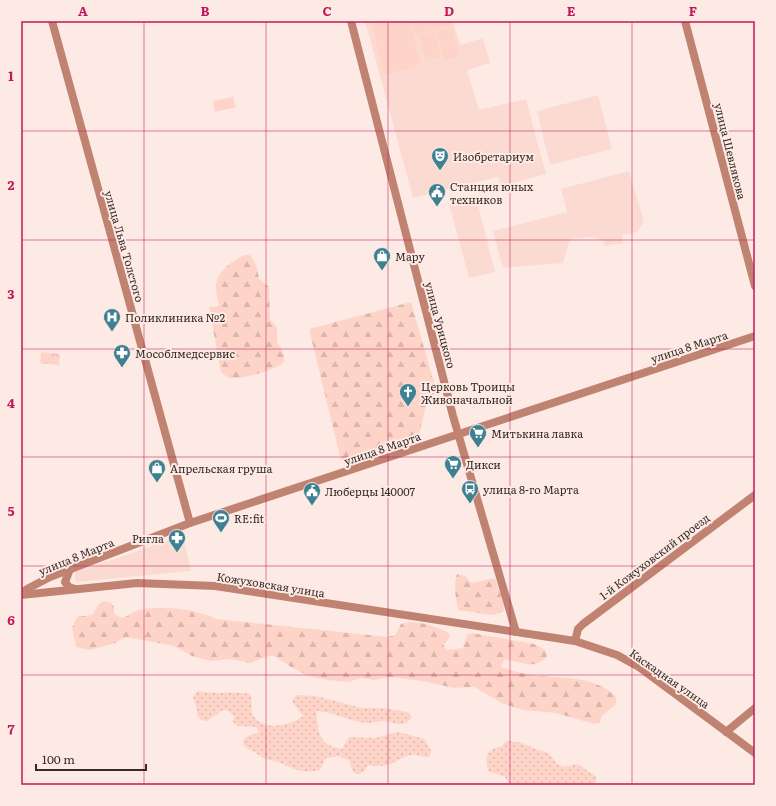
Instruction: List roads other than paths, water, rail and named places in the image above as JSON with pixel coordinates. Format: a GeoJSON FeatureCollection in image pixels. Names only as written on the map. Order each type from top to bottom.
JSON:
{"type":"FeatureCollection","features":[{"type":"Feature","properties":{"kind":"street","name":"улица Льва Толстого"},"geometry":{"type":"LineString","coordinates":[[52,21],[190,523]]}},
{"type":"Feature","properties":{"kind":"street","name":"улица Урицкого"},"geometry":{"type":"LineString","coordinates":[[351,21],[393,190],[459,434],[516,632]]}},
{"type":"Feature","properties":{"kind":"street","name":"улица Шевлякова"},"geometry":{"type":"LineString","coordinates":[[685,21],[755,286]]}},
{"type":"Feature","properties":{"kind":"street","name":"улица 8 Марта"},"geometry":{"type":"LineString","coordinates":[[21,594],[39,582],[190,523],[755,336]]}},
{"type":"Feature","properties":{"kind":"street","name":"1-й Кожуховский проезд"},"geometry":{"type":"LineString","coordinates":[[575,641],[578,629],[582,624],[755,494]]}},
{"type":"Feature","properties":{"kind":"street"},"geometry":{"type":"LineString","coordinates":[[70,569],[65,582],[69,587],[77,589]]}},
{"type":"Feature","properties":{"kind":"street","name":"Кожуховская улица"},"geometry":{"type":"LineString","coordinates":[[21,594],[137,583],[215,586],[516,632]]}},
{"type":"Feature","properties":{"kind":"street","name":"Каскадная улица"},"geometry":{"type":"LineString","coordinates":[[516,632],[575,641],[617,655],[639,667],[755,753]]}},
{"type":"Feature","properties":{"kind":"street"},"geometry":{"type":"LineString","coordinates":[[726,732],[755,708]]}},
{"type":"Feature","properties":{"kind":"place","name":"Изобретариум"},"geometry":{"type":"Point","coordinates":[440,171]}},
{"type":"Feature","properties":{"kind":"place","name":"Станция юных техников"},"geometry":{"type":"Point","coordinates":[437,207]}},
{"type":"Feature","properties":{"kind":"place","name":"Мару"},"geometry":{"type":"Point","coordinates":[382,271]}},
{"type":"Feature","properties":{"kind":"place","name":"Поликлиника №2"},"geometry":{"type":"Point","coordinates":[112,332]}},
{"type":"Feature","properties":{"kind":"place","name":"Мособлмедсервис"},"geometry":{"type":"Point","coordinates":[122,368]}},
{"type":"Feature","properties":{"kind":"place","name":"Церковь Троицы Живоначальной"},"geometry":{"type":"Point","coordinates":[408,407]}},
{"type":"Feature","properties":{"kind":"place","name":"Митькина лавка"},"geometry":{"type":"Point","coordinates":[478,448]}},
{"type":"Feature","properties":{"kind":"place","name":"Дикси"},"geometry":{"type":"Point","coordinates":[453,479]}},
{"type":"Feature","properties":{"kind":"place","name":"Апрельская груша"},"geometry":{"type":"Point","coordinates":[157,483]}},
{"type":"Feature","properties":{"kind":"place","name":"улица 8-го Марта"},"geometry":{"type":"Point","coordinates":[470,504]}},
{"type":"Feature","properties":{"kind":"place","name":"Люберцы 140007"},"geometry":{"type":"Point","coordinates":[312,506]}},
{"type":"Feature","properties":{"kind":"place","name":"RE:fit"},"geometry":{"type":"Point","coordinates":[221,533]}},
{"type":"Feature","properties":{"kind":"place","name":"Ригла"},"geometry":{"type":"Point","coordinates":[177,553]}}]}
